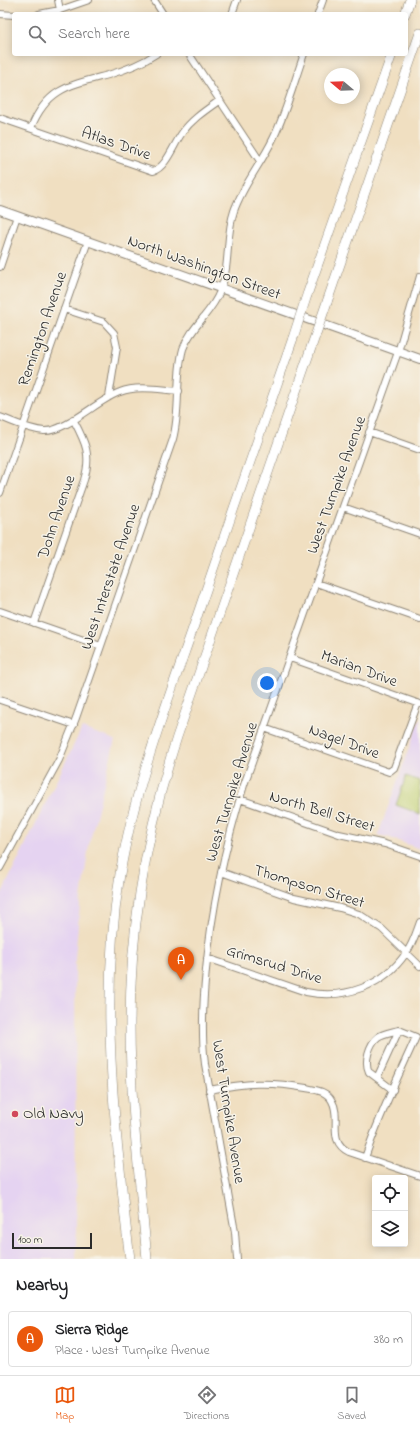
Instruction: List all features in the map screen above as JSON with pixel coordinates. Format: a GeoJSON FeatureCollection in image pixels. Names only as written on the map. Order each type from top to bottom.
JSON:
{"type":"FeatureCollection","features":[{"type":"Feature","properties":{"kind":"highway"},"geometry":{"type":"LineString","coordinates":[[406,12],[410,0]]}},
{"type":"Feature","properties":{"kind":"highway"},"geometry":{"type":"LineString","coordinates":[[147,1259],[131,1082],[131,973],[139,897],[154,818],[179,730],[420,33]]}},
{"type":"Feature","properties":{"kind":"highway"},"geometry":{"type":"LineString","coordinates":[[130,1259],[117,1147],[110,1049],[112,944],[120,874],[137,800],[159,725],[307,295],[391,56]]}},
{"type":"Feature","properties":{"kind":"highway"},"geometry":{"type":"LineString","coordinates":[[134,1122],[152,1259]]}},
{"type":"Feature","properties":{"kind":"main road","name":"North Washington Street"},"geometry":{"type":"LineString","coordinates":[[0,210],[420,359]]}},
{"type":"Feature","properties":{"kind":"street"},"geometry":{"type":"LineString","coordinates":[[58,0],[60,10]]}},
{"type":"Feature","properties":{"kind":"street"},"geometry":{"type":"LineString","coordinates":[[50,12],[89,0]]}},
{"type":"Feature","properties":{"kind":"street"},"geometry":{"type":"LineString","coordinates":[[154,0],[162,12]]}},
{"type":"Feature","properties":{"kind":"street"},"geometry":{"type":"LineString","coordinates":[[233,12],[237,0]]}},
{"type":"Feature","properties":{"kind":"street"},"geometry":{"type":"LineString","coordinates":[[319,12],[323,0]]}},
{"type":"Feature","properties":{"kind":"street"},"geometry":{"type":"LineString","coordinates":[[0,14],[12,15]]}},
{"type":"Feature","properties":{"kind":"street"},"geometry":{"type":"LineString","coordinates":[[31,128],[43,106],[64,88],[83,80],[107,75],[131,67],[152,56]]}},
{"type":"Feature","properties":{"kind":"street"},"geometry":{"type":"LineString","coordinates":[[193,56],[260,161]]}},
{"type":"Feature","properties":{"kind":"street","name":"West Interstate Avenue"},"geometry":{"type":"LineString","coordinates":[[0,868],[52,773],[74,725],[173,438],[177,419],[180,365],[186,342],[194,326],[213,306],[221,289],[226,271],[228,234],[232,218],[242,192],[277,131],[303,56]]}},
{"type":"Feature","properties":{"kind":"street","name":"Atlas Drive"},"geometry":{"type":"LineString","coordinates":[[0,118],[152,171],[163,165],[178,139],[190,124],[198,116],[220,100]]}},
{"type":"Feature","properties":{"kind":"street"},"geometry":{"type":"LineString","coordinates":[[0,267],[17,216]]}},
{"type":"Feature","properties":{"kind":"street","name":"Remington Avenue"},"geometry":{"type":"LineString","coordinates":[[0,493],[88,241]]}},
{"type":"Feature","properties":{"kind":"street","name":"West Turnpike Avenue"},"geometry":{"type":"LineString","coordinates":[[237,1259],[234,1224],[204,1059],[203,1033],[208,958],[215,901],[240,799],[398,352],[420,276]]}},
{"type":"Feature","properties":{"kind":"street"},"geometry":{"type":"LineString","coordinates":[[64,309],[104,322],[114,333],[117,347],[109,397]]}},
{"type":"Feature","properties":{"kind":"street"},"geometry":{"type":"LineString","coordinates":[[0,417],[38,430],[49,431],[60,427],[109,397],[120,392],[133,389],[179,391]]}},
{"type":"Feature","properties":{"kind":"street","name":"Dohn Avenue"},"geometry":{"type":"LineString","coordinates":[[34,623],[84,480],[87,465],[88,457],[85,442],[73,419]]}},
{"type":"Feature","properties":{"kind":"street"},"geometry":{"type":"LineString","coordinates":[[369,432],[420,450]]}},
{"type":"Feature","properties":{"kind":"street"},"geometry":{"type":"LineString","coordinates":[[343,507],[420,534]]}},
{"type":"Feature","properties":{"kind":"street"},"geometry":{"type":"LineString","coordinates":[[316,582],[420,619]]}},
{"type":"Feature","properties":{"kind":"street"},"geometry":{"type":"LineString","coordinates":[[0,611],[101,646]]}},
{"type":"Feature","properties":{"kind":"street","name":"Marian Drive"},"geometry":{"type":"LineString","coordinates":[[290,658],[419,704]]}},
{"type":"Feature","properties":{"kind":"street"},"geometry":{"type":"LineString","coordinates":[[1,702],[74,725]]}},
{"type":"Feature","properties":{"kind":"street","name":"Nagel Drive"},"geometry":{"type":"LineString","coordinates":[[264,728],[389,772],[394,768],[419,704]]}},
{"type":"Feature","properties":{"kind":"street","name":"North Bell Street"},"geometry":{"type":"LineString","coordinates":[[240,799],[339,834],[385,844],[420,856]]}},
{"type":"Feature","properties":{"kind":"street","name":"Thompson Street"},"geometry":{"type":"LineString","coordinates":[[221,872],[294,898],[340,908],[359,914],[382,928],[420,966]]}},
{"type":"Feature","properties":{"kind":"street","name":"Grimsrud Drive"},"geometry":{"type":"LineString","coordinates":[[208,958],[314,994],[329,995],[350,992],[371,984],[390,971],[407,953],[420,922]]}},
{"type":"Feature","properties":{"kind":"street"},"geometry":{"type":"LineString","coordinates":[[364,1158],[416,1037],[399,1030],[379,1036],[374,1040],[367,1057],[367,1068],[369,1072],[392,1090]]}},
{"type":"Feature","properties":{"kind":"street"},"geometry":{"type":"LineString","coordinates":[[377,1078],[399,1030]]}},
{"type":"Feature","properties":{"kind":"street"},"geometry":{"type":"LineString","coordinates":[[209,1090],[248,1084],[267,1083],[285,1084],[322,1092],[330,1097],[333,1103],[336,1134],[339,1144],[346,1151],[420,1175]]}},
{"type":"Feature","properties":{"kind":"shaded area"},"geometry":{"type":"Polygon","coordinates":[[[420,718],[420,849],[388,837],[378,835],[420,718]]]}},
{"type":"Feature","properties":{"kind":"shaded area"},"geometry":{"type":"Polygon","coordinates":[[[82,728],[115,740],[89,845],[80,905],[75,958],[76,1259],[0,1259],[0,897],[82,728]]]}},
{"type":"Feature","properties":{"kind":"green space"},"geometry":{"type":"Polygon","coordinates":[[[406,776],[420,781],[420,814],[396,805],[406,776]]]}},
{"type":"Feature","properties":{"kind":"place","name":"Sierra Ridge"},"geometry":{"type":"Point","coordinates":[181,980]}},
{"type":"Feature","properties":{"kind":"place","name":"Old Navy"},"geometry":{"type":"Point","coordinates":[15,1114]}}]}
